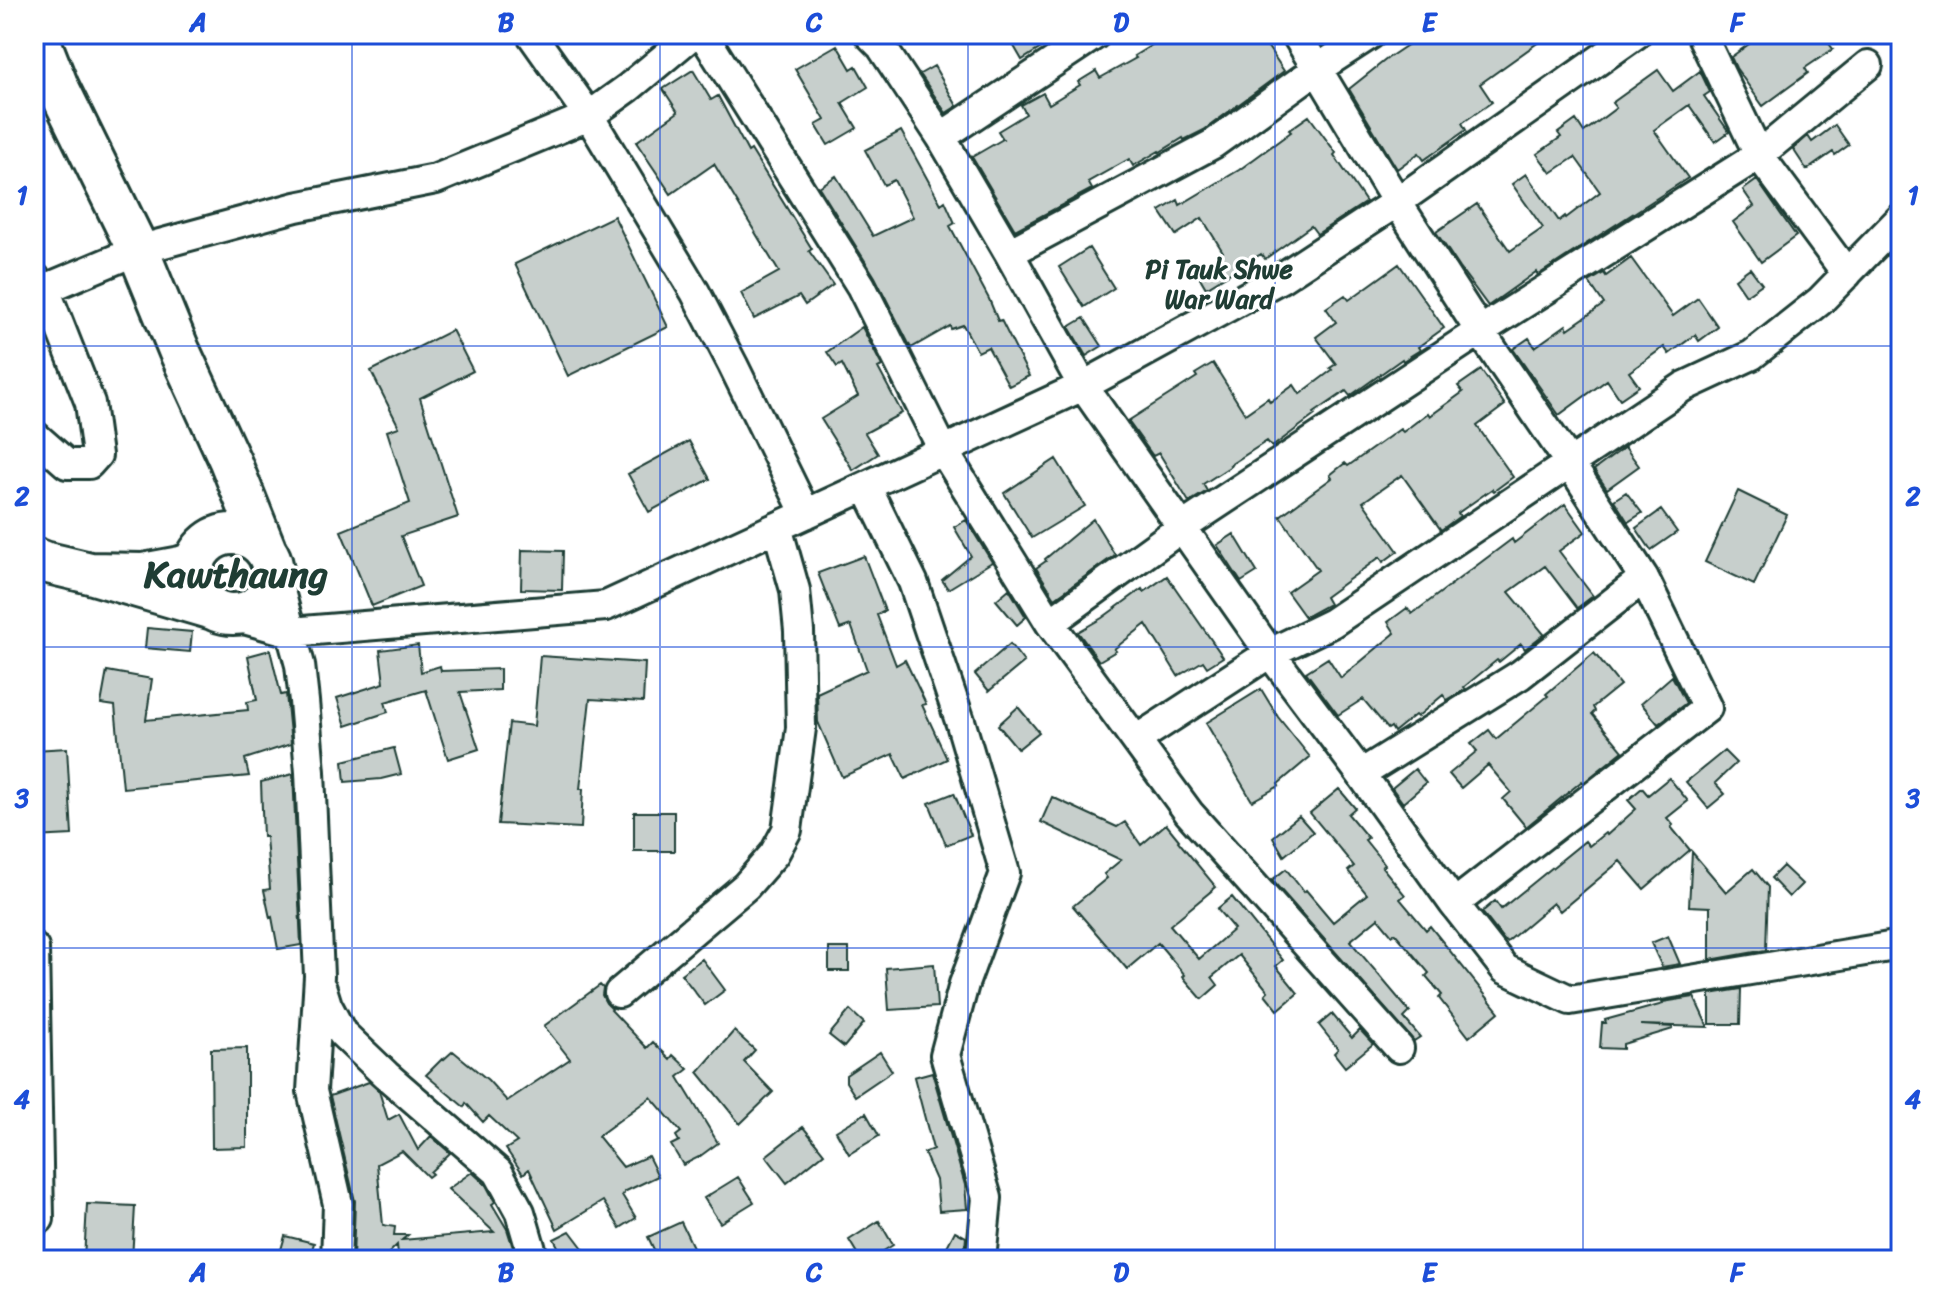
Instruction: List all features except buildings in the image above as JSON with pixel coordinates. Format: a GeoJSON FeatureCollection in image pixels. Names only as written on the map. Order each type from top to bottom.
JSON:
{"type":"FeatureCollection","features":[{"type":"Feature","properties":{"kind":"highway"},"geometry":{"type":"LineString","coordinates":[[34,558],[240,614],[263,601],[273,575],[269,557],[230,461],[138,250],[58,87],[37,34]]}},
{"type":"Feature","properties":{"kind":"highway"},"geometry":{"type":"LineString","coordinates":[[220,611],[202,600],[195,588],[193,575],[221,512],[230,461]]}},
{"type":"Feature","properties":{"kind":"highway"},"geometry":{"type":"LineString","coordinates":[[90,573],[143,574],[181,567],[221,535],[234,533],[257,542],[269,557]]}},
{"type":"Feature","properties":{"kind":"street"},"geometry":{"type":"LineString","coordinates":[[531,34],[589,116],[695,292],[806,514]]}},
{"type":"Feature","properties":{"kind":"street"},"geometry":{"type":"LineString","coordinates":[[34,435],[67,464],[89,464],[97,455],[90,403],[39,283],[138,250],[296,207],[436,179],[589,116],[693,34]]}},
{"type":"Feature","properties":{"kind":"street"},"geometry":{"type":"LineString","coordinates":[[703,34],[861,286],[943,450],[1050,623],[1189,813],[1399,1048]]}},
{"type":"Feature","properties":{"kind":"street"},"geometry":{"type":"LineString","coordinates":[[869,34],[881,46],[941,137],[1083,386],[1270,653],[1505,969],[1570,1000],[1895,946],[1901,949]]}},
{"type":"Feature","properties":{"kind":"street"},"geometry":{"type":"LineString","coordinates":[[941,137],[1096,34]]}},
{"type":"Feature","properties":{"kind":"street"},"geometry":{"type":"LineString","coordinates":[[1296,34],[1397,202],[1644,578],[1707,708],[1454,904]]}},
{"type":"Feature","properties":{"kind":"street"},"geometry":{"type":"LineString","coordinates":[[1009,253],[1213,144],[1371,34]]}},
{"type":"Feature","properties":{"kind":"street"},"geometry":{"type":"LineString","coordinates":[[220,611],[291,632],[606,606],[1083,386],[1281,278],[1397,202],[1636,34]]}},
{"type":"Feature","properties":{"kind":"street"},"geometry":{"type":"LineString","coordinates":[[1701,34],[1759,155],[1847,274]]}},
{"type":"Feature","properties":{"kind":"street"},"geometry":{"type":"LineString","coordinates":[[1050,623],[1181,528],[1480,331],[1759,155],[1868,65]]}},
{"type":"Feature","properties":{"kind":"street"},"geometry":{"type":"LineString","coordinates":[[1136,740],[1270,653],[1332,623],[1683,387],[1752,355],[1820,301],[1901,218]]}},
{"type":"Feature","properties":{"kind":"street"},"geometry":{"type":"LineString","coordinates":[[866,486],[913,582],[961,724],[1005,873],[964,984],[945,1055],[987,1198],[981,1260]]}},
{"type":"Feature","properties":{"kind":"street"},"geometry":{"type":"LineString","coordinates":[[619,993],[746,886],[774,854],[787,830],[801,728],[799,631],[795,590],[777,527]]}},
{"type":"Feature","properties":{"kind":"street"},"geometry":{"type":"LineString","coordinates":[[269,557],[300,665],[310,772],[319,976],[312,1091],[338,1204],[336,1260]]}},
{"type":"Feature","properties":{"kind":"street"},"geometry":{"type":"LineString","coordinates":[[1361,774],[1520,675],[1644,578]]}},
{"type":"Feature","properties":{"kind":"street"},"geometry":{"type":"LineString","coordinates":[[34,948],[39,1219]]}},
{"type":"Feature","properties":{"kind":"street"},"geometry":{"type":"LineString","coordinates":[[319,976],[327,1005],[342,1033],[498,1172],[520,1212],[534,1260]]}},
{"type":"Feature","properties":{"kind":"district","name":"Pi Tauk Shwe War Ward"},"geometry":{"type":"Point","coordinates":[1219,284]}},
{"type":"Feature","properties":{"kind":"district","name":"Kawthaung"},"geometry":{"type":"Point","coordinates":[236,574]}}]}
